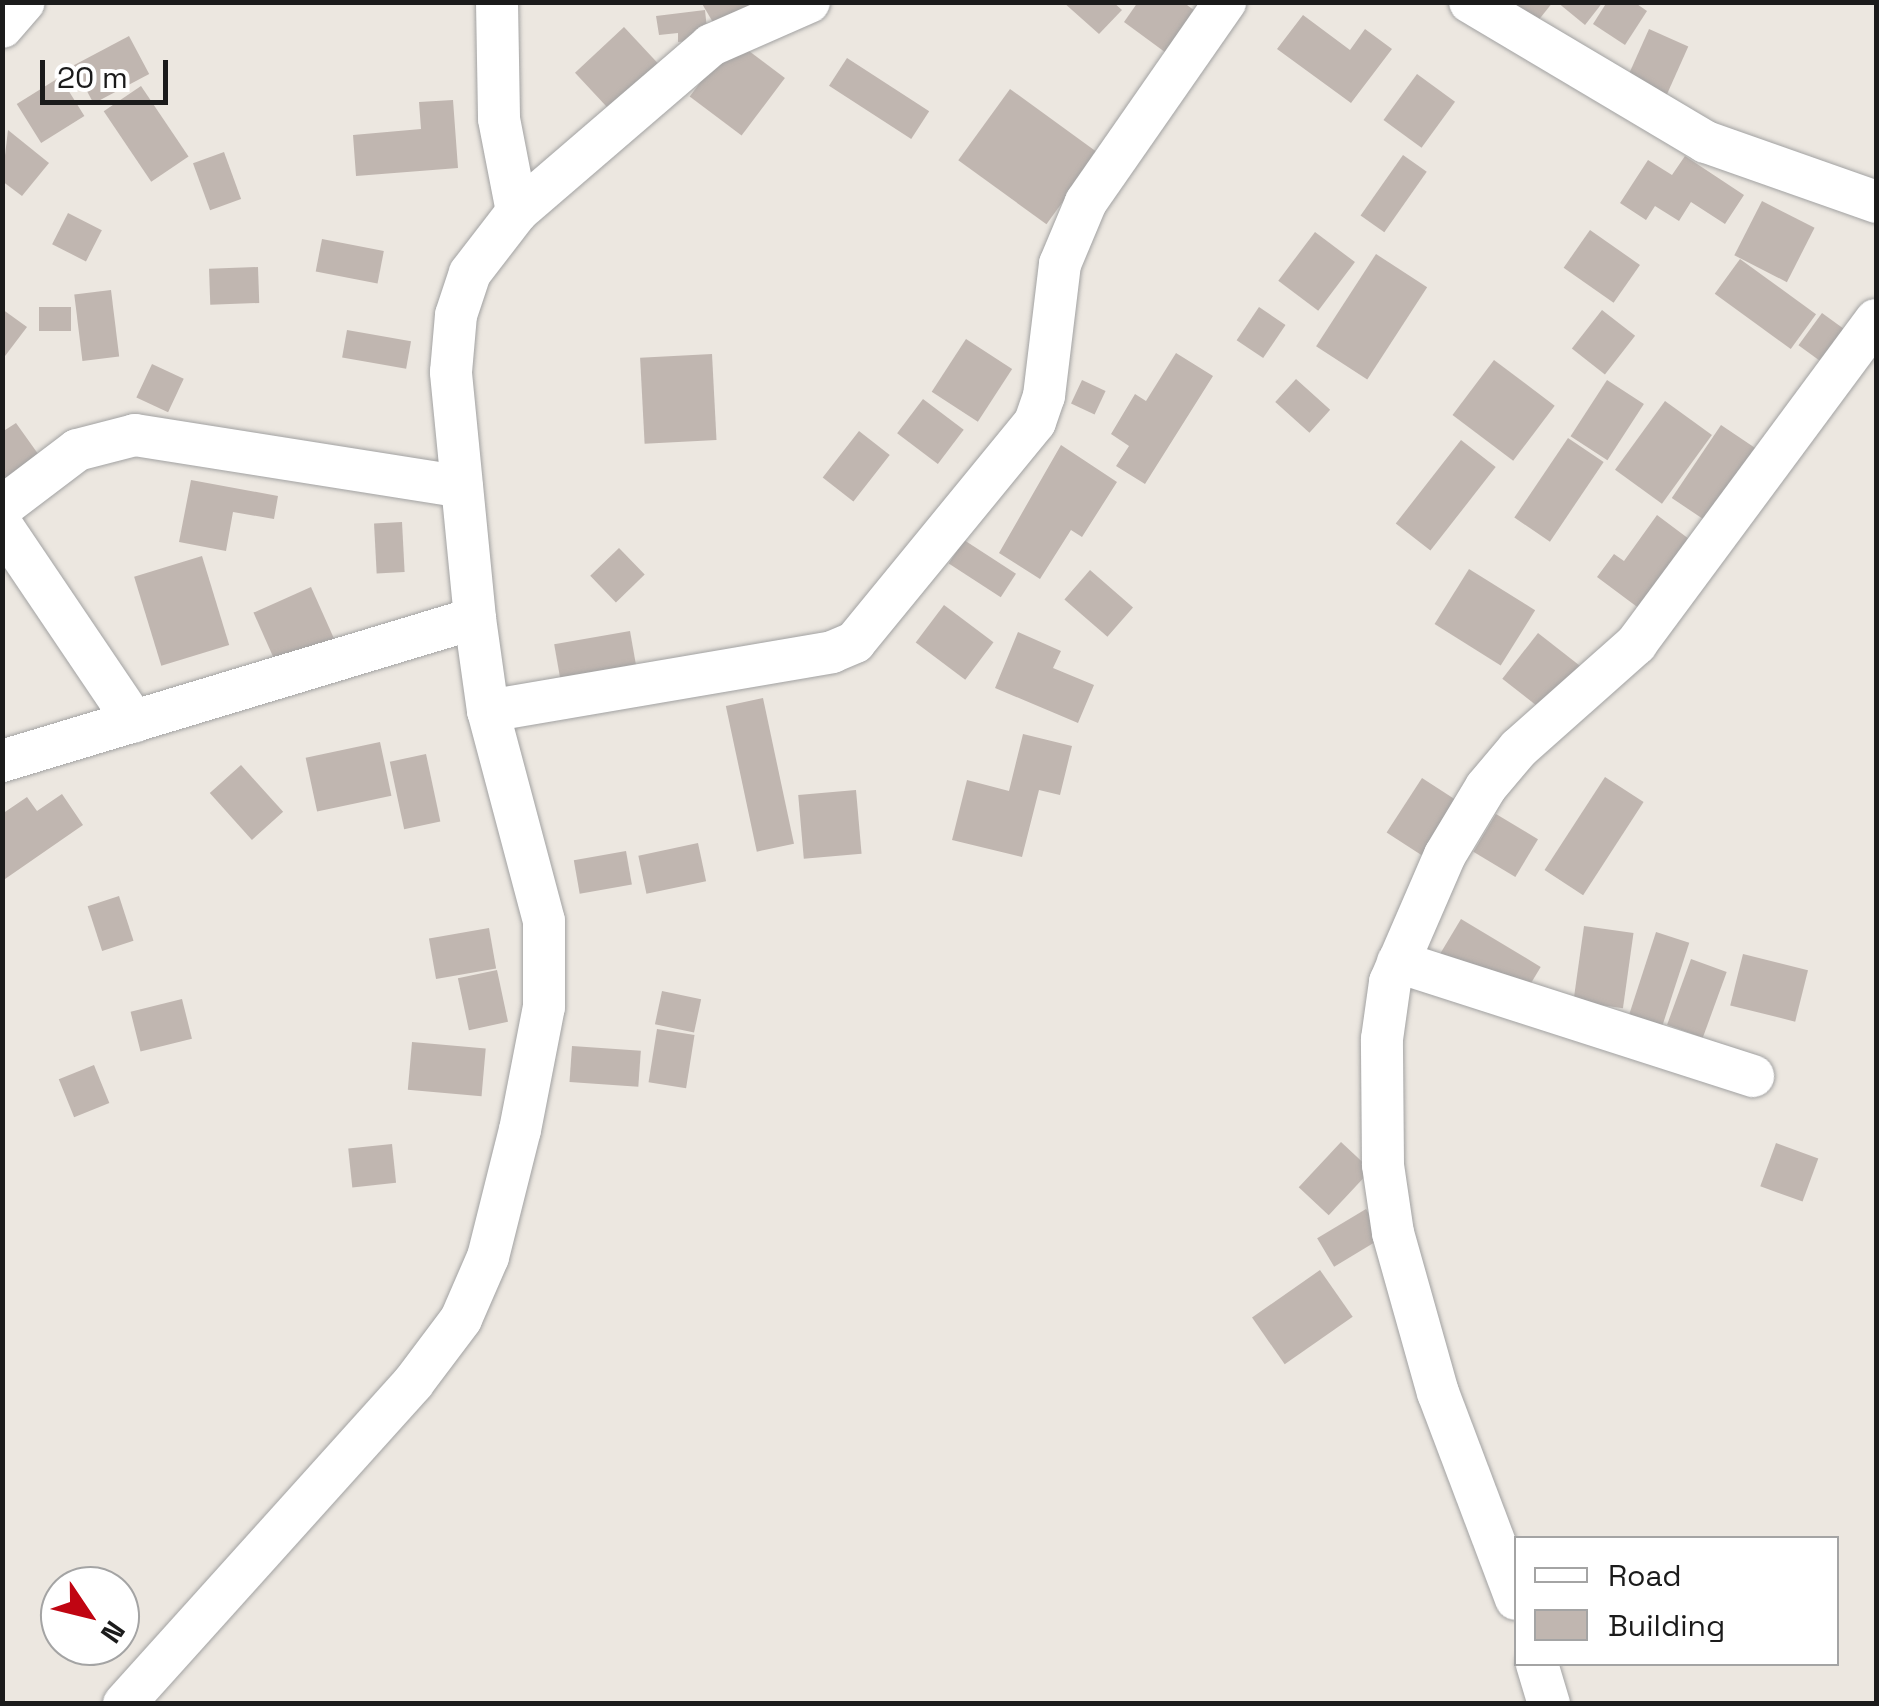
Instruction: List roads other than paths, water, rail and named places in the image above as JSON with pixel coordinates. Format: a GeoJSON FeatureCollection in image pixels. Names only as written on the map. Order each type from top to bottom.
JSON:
{"type":"FeatureCollection","features":[{"type":"Feature","properties":{"kind":"street"},"geometry":{"type":"LineString","coordinates":[[2,27],[24,2]]}},
{"type":"Feature","properties":{"kind":"street"},"geometry":{"type":"LineString","coordinates":[[497,2],[499,119],[518,212]]}},
{"type":"Feature","properties":{"kind":"street"},"geometry":{"type":"LineString","coordinates":[[124,1704],[413,1383],[461,1319],[488,1258],[544,1007],[544,921],[488,710],[475,618],[451,372],[456,314],[470,273],[518,212],[711,45],[756,20],[809,2]]}},
{"type":"Feature","properties":{"kind":"street"},"geometry":{"type":"LineString","coordinates":[[488,710],[832,652],[855,642],[1034,422],[1044,396],[1060,264],[1086,202],[1225,2]]}},
{"type":"Feature","properties":{"kind":"street"},"geometry":{"type":"LineString","coordinates":[[1470,2],[1706,142],[1876,202]]}},
{"type":"Feature","properties":{"kind":"street"},"geometry":{"type":"LineString","coordinates":[[1514,1594],[1438,1393],[1393,1233],[1383,1165],[1382,1038],[1398,962],[1445,855],[1486,787],[1518,748],[1636,644],[1876,320]]}},
{"type":"Feature","properties":{"kind":"street"},"geometry":{"type":"LineString","coordinates":[[2,507],[76,450],[136,435],[462,487]]}},
{"type":"Feature","properties":{"kind":"street"},"geometry":{"type":"LineString","coordinates":[[2,526],[134,722]]}},
{"type":"Feature","properties":{"kind":"street"},"geometry":{"type":"LineString","coordinates":[[2,762],[475,618]]}},
{"type":"Feature","properties":{"kind":"street"},"geometry":{"type":"LineString","coordinates":[[1398,962],[1752,1076]]}},
{"type":"Feature","properties":{"kind":"street"},"geometry":{"type":"LineString","coordinates":[[1538,1666],[1549,1704]]}}]}
